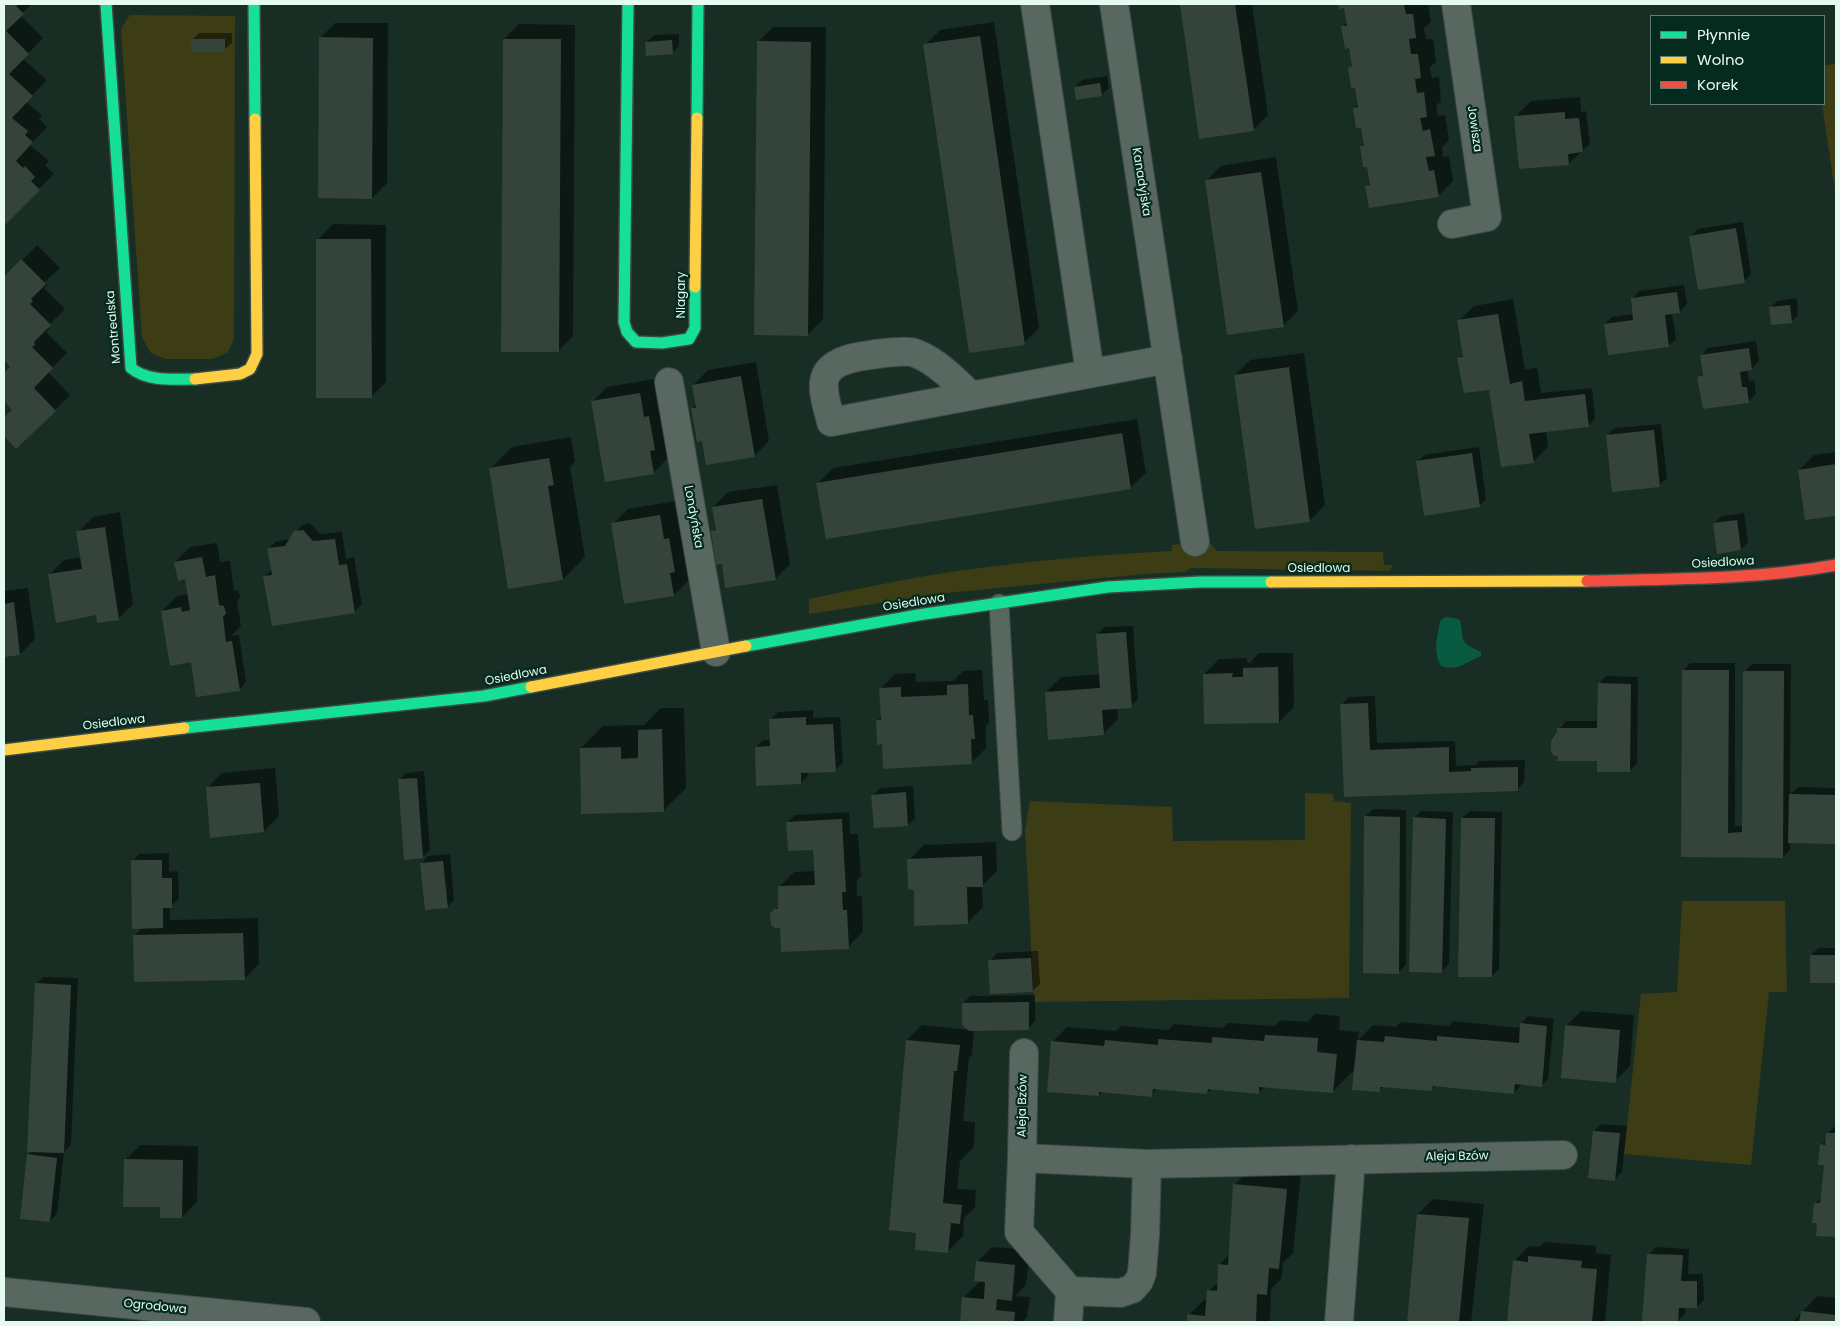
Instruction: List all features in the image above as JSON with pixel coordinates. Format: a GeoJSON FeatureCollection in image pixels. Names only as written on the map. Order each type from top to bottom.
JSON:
{"type":"FeatureCollection","features":[{"type":"Feature","properties":{"kind":"street","name":"Montrealska"},"geometry":{"type":"LineString","coordinates":[[106,4],[129,356],[131,368],[140,375],[159,378],[224,378],[246,372],[252,368],[257,354],[254,4]]}},
{"type":"Feature","properties":{"kind":"street","name":"Niagary"},"geometry":{"type":"LineString","coordinates":[[628,4],[624,322],[627,332],[636,342],[658,344],[688,339],[695,328],[698,4]]}},
{"type":"Feature","properties":{"kind":"street"},"geometry":{"type":"LineString","coordinates":[[1035,4],[1090,373]]}},
{"type":"Feature","properties":{"kind":"street","name":"Kanadyjska"},"geometry":{"type":"LineString","coordinates":[[1114,4],[1195,542]]}},
{"type":"Feature","properties":{"kind":"street","name":"Jowisza"},"geometry":{"type":"LineString","coordinates":[[1452,224],[1488,217],[1456,4]]}},
{"type":"Feature","properties":{"kind":"street"},"geometry":{"type":"LineString","coordinates":[[970,395],[956,380],[925,358],[913,352],[846,360],[834,366],[826,374],[824,387],[831,422],[1168,359]]}},
{"type":"Feature","properties":{"kind":"street","name":"Londyńska"},"geometry":{"type":"LineString","coordinates":[[669,382],[716,652]]}},
{"type":"Feature","properties":{"kind":"street","name":"Osiedlowa"},"geometry":{"type":"LineString","coordinates":[[4,750],[225,723],[484,696],[918,615],[1108,587],[1200,582],[1551,582],[1707,579],[1799,572],[1836,565]]}},
{"type":"Feature","properties":{"kind":"street","name":"Aleja Bzów"},"geometry":{"type":"LineString","coordinates":[[1024,1053],[1019,1232],[1070,1291]]}},
{"type":"Feature","properties":{"kind":"street","name":"Aleja Bzów"},"geometry":{"type":"LineString","coordinates":[[1022,1158],[1148,1164],[1563,1156]]}},
{"type":"Feature","properties":{"kind":"street"},"geometry":{"type":"LineString","coordinates":[[1339,1322],[1351,1159]]}},
{"type":"Feature","properties":{"kind":"street"},"geometry":{"type":"LineString","coordinates":[[1068,1322],[1070,1291],[1120,1294],[1132,1289],[1139,1281],[1142,1273],[1148,1164]]}},
{"type":"Feature","properties":{"kind":"street","name":"Ogrodowa"},"geometry":{"type":"LineString","coordinates":[[4,1292],[306,1322]]}},
{"type":"Feature","properties":{"kind":"lane"},"geometry":{"type":"LineString","coordinates":[[999,604],[1012,831]]}},
{"type":"Feature","properties":{"kind":"shaded area"},"geometry":{"type":"Polygon","coordinates":[[[130,15],[235,16],[234,339],[228,352],[213,359],[166,359],[151,353],[142,338],[121,29],[130,15]]]}},
{"type":"Feature","properties":{"kind":"shaded area"},"geometry":{"type":"Polygon","coordinates":[[[1836,63],[1836,198],[1822,105],[1825,105],[1825,66],[1836,63]]]}},
{"type":"Feature","properties":{"kind":"shaded area"},"geometry":{"type":"Polygon","coordinates":[[[1208,541],[1217,551],[1383,552],[1384,565],[1393,565],[1389,571],[1191,568],[1185,572],[1145,574],[946,593],[809,614],[809,599],[910,579],[955,571],[1048,560],[1172,551],[1172,545],[1208,541]]]}},
{"type":"Feature","properties":{"kind":"shaded area"},"geometry":{"type":"Polygon","coordinates":[[[1445,617],[1460,620],[1463,640],[1481,652],[1481,656],[1457,667],[1441,666],[1436,644],[1440,621],[1445,617]]]}},
{"type":"Feature","properties":{"kind":"shaded area"},"geometry":{"type":"Polygon","coordinates":[[[1305,793],[1333,794],[1334,801],[1351,803],[1349,998],[1034,1002],[1025,830],[1030,801],[1172,807],[1173,841],[1305,840],[1305,793]]]}},
{"type":"Feature","properties":{"kind":"shaded area"},"geometry":{"type":"Polygon","coordinates":[[[1682,901],[1785,901],[1787,992],[1769,992],[1751,1165],[1624,1154],[1641,994],[1677,992],[1682,901]]]}},
{"type":"Feature","properties":{"kind":"building"},"geometry":{"type":"Polygon","coordinates":[[[4,4],[18,4],[16,6],[24,14],[6,31],[29,54],[9,74],[33,96],[12,118],[28,131],[25,135],[33,142],[16,161],[23,168],[25,166],[35,177],[31,181],[40,190],[4,226],[4,4]]]}},
{"type":"Feature","properties":{"kind":"building"},"geometry":{"type":"Polygon","coordinates":[[[1180,4],[1235,4],[1254,131],[1199,139],[1180,4]]]}},
{"type":"Feature","properties":{"kind":"building"},"geometry":{"type":"Polygon","coordinates":[[[1338,4],[1404,4],[1406,14],[1413,14],[1416,38],[1409,39],[1411,54],[1418,54],[1421,78],[1415,79],[1417,93],[1424,92],[1427,117],[1420,118],[1423,131],[1430,129],[1435,156],[1426,157],[1429,171],[1434,170],[1439,197],[1369,208],[1365,186],[1370,185],[1367,167],[1363,167],[1360,146],[1364,146],[1361,128],[1356,128],[1353,108],[1358,107],[1355,88],[1351,88],[1348,67],[1352,66],[1349,48],[1345,49],[1341,26],[1347,26],[1344,8],[1339,9],[1338,4]]]}},
{"type":"Feature","properties":{"kind":"building"},"geometry":{"type":"Polygon","coordinates":[[[980,36],[1025,345],[969,353],[923,44],[980,36]]]}},
{"type":"Feature","properties":{"kind":"building"},"geometry":{"type":"Polygon","coordinates":[[[319,37],[373,38],[372,199],[318,198],[319,37]]]}},
{"type":"Feature","properties":{"kind":"building"},"geometry":{"type":"Polygon","coordinates":[[[191,39],[225,39],[225,52],[191,52],[191,39]]]}},
{"type":"Feature","properties":{"kind":"building"},"geometry":{"type":"Polygon","coordinates":[[[503,39],[561,39],[559,352],[501,352],[503,39]]]}},
{"type":"Feature","properties":{"kind":"building"},"geometry":{"type":"Polygon","coordinates":[[[672,40],[673,54],[646,56],[645,42],[672,40]]]}},
{"type":"Feature","properties":{"kind":"building"},"geometry":{"type":"Polygon","coordinates":[[[757,41],[811,42],[808,336],[754,335],[757,41]]]}},
{"type":"Feature","properties":{"kind":"building"},"geometry":{"type":"Polygon","coordinates":[[[1100,83],[1102,96],[1076,100],[1074,87],[1100,83]]]}},
{"type":"Feature","properties":{"kind":"building"},"geometry":{"type":"Polygon","coordinates":[[[1565,112],[1565,119],[1579,118],[1583,152],[1568,154],[1569,165],[1519,169],[1514,116],[1565,112]]]}},
{"type":"Feature","properties":{"kind":"building"},"geometry":{"type":"Polygon","coordinates":[[[1261,172],[1284,327],[1227,335],[1205,180],[1261,172]]]}},
{"type":"Feature","properties":{"kind":"building"},"geometry":{"type":"Polygon","coordinates":[[[1736,228],[1745,283],[1698,290],[1689,236],[1736,228]]]}},
{"type":"Feature","properties":{"kind":"building"},"geometry":{"type":"Polygon","coordinates":[[[316,239],[371,239],[372,398],[316,398],[316,239]]]}},
{"type":"Feature","properties":{"kind":"building"},"geometry":{"type":"Polygon","coordinates":[[[21,259],[46,284],[31,299],[33,301],[30,304],[51,325],[34,342],[35,345],[32,347],[53,368],[34,388],[56,411],[16,449],[4,436],[4,417],[12,410],[4,401],[4,373],[10,367],[4,360],[4,277],[21,259]]]}},
{"type":"Feature","properties":{"kind":"building"},"geometry":{"type":"Polygon","coordinates":[[[1677,292],[1680,313],[1665,315],[1669,347],[1608,355],[1604,324],[1633,320],[1631,298],[1677,292]]]}},
{"type":"Feature","properties":{"kind":"building"},"geometry":{"type":"Polygon","coordinates":[[[1790,305],[1792,323],[1771,325],[1769,307],[1790,305]]]}},
{"type":"Feature","properties":{"kind":"building"},"geometry":{"type":"Polygon","coordinates":[[[1498,314],[1510,384],[1522,381],[1525,401],[1585,394],[1589,427],[1529,434],[1534,463],[1501,467],[1489,390],[1464,393],[1457,358],[1463,357],[1457,320],[1498,314]]]}},
{"type":"Feature","properties":{"kind":"building"},"geometry":{"type":"Polygon","coordinates":[[[1749,348],[1752,370],[1740,372],[1742,387],[1747,387],[1749,403],[1703,409],[1697,377],[1703,375],[1700,355],[1749,348]]]}},
{"type":"Feature","properties":{"kind":"building"},"geometry":{"type":"Polygon","coordinates":[[[1289,367],[1310,522],[1255,529],[1234,375],[1289,367]]]}},
{"type":"Feature","properties":{"kind":"building"},"geometry":{"type":"Polygon","coordinates":[[[741,376],[755,457],[706,465],[702,441],[697,442],[691,408],[696,408],[692,385],[741,376]]]}},
{"type":"Feature","properties":{"kind":"building"},"geometry":{"type":"Polygon","coordinates":[[[640,393],[644,417],[649,416],[655,450],[650,451],[654,474],[605,482],[591,401],[640,393]]]}},
{"type":"Feature","properties":{"kind":"building"},"geometry":{"type":"Polygon","coordinates":[[[1654,430],[1660,487],[1612,492],[1606,435],[1654,430]]]}},
{"type":"Feature","properties":{"kind":"building"},"geometry":{"type":"Polygon","coordinates":[[[1122,433],[1131,489],[826,539],[816,483],[1122,433]]]}},
{"type":"Feature","properties":{"kind":"building"},"geometry":{"type":"Polygon","coordinates":[[[1472,453],[1480,507],[1424,516],[1416,461],[1472,453]]]}},
{"type":"Feature","properties":{"kind":"building"},"geometry":{"type":"Polygon","coordinates":[[[549,458],[554,485],[548,486],[563,580],[508,589],[489,468],[549,458]]]}},
{"type":"Feature","properties":{"kind":"building"},"geometry":{"type":"Polygon","coordinates":[[[1836,464],[1836,516],[1805,520],[1798,470],[1836,464]]]}},
{"type":"Feature","properties":{"kind":"building"},"geometry":{"type":"Polygon","coordinates":[[[762,499],[776,580],[725,588],[722,564],[716,565],[711,531],[716,530],[712,507],[762,499]]]}},
{"type":"Feature","properties":{"kind":"building"},"geometry":{"type":"Polygon","coordinates":[[[660,515],[664,539],[669,538],[675,572],[670,573],[674,596],[624,604],[611,523],[660,515]]]}},
{"type":"Feature","properties":{"kind":"building"},"geometry":{"type":"Polygon","coordinates":[[[1737,520],[1741,550],[1717,554],[1713,523],[1737,520]]]}},
{"type":"Feature","properties":{"kind":"building"},"geometry":{"type":"Polygon","coordinates":[[[105,527],[119,620],[97,623],[96,615],[56,623],[48,574],[82,569],[76,531],[105,527]]]}},
{"type":"Feature","properties":{"kind":"building"},"geometry":{"type":"Polygon","coordinates":[[[303,530],[313,541],[335,539],[339,565],[347,564],[355,613],[272,626],[263,576],[272,575],[267,548],[285,546],[294,531],[303,530]]]}},
{"type":"Feature","properties":{"kind":"building"},"geometry":{"type":"Polygon","coordinates":[[[202,557],[206,577],[215,575],[219,605],[224,606],[226,613],[223,617],[226,642],[232,641],[240,691],[196,697],[191,662],[170,666],[161,611],[181,607],[182,612],[190,610],[185,579],[178,581],[174,562],[202,557]]]}},
{"type":"Feature","properties":{"kind":"building"},"geometry":{"type":"Polygon","coordinates":[[[14,602],[20,655],[4,657],[4,604],[14,602]]]}},
{"type":"Feature","properties":{"kind":"building"},"geometry":{"type":"Polygon","coordinates":[[[1126,632],[1132,708],[1102,710],[1104,735],[1048,740],[1045,692],[1100,688],[1096,634],[1126,632]]]}},
{"type":"Feature","properties":{"kind":"building"},"geometry":{"type":"Polygon","coordinates":[[[1278,667],[1279,723],[1204,724],[1203,674],[1233,673],[1232,677],[1243,677],[1243,668],[1278,667]]]}},
{"type":"Feature","properties":{"kind":"building"},"geometry":{"type":"Polygon","coordinates":[[[1682,670],[1729,670],[1728,833],[1742,832],[1743,671],[1784,671],[1783,858],[1681,857],[1682,670]]]}},
{"type":"Feature","properties":{"kind":"building"},"geometry":{"type":"Polygon","coordinates":[[[1598,683],[1631,684],[1630,772],[1597,772],[1597,761],[1557,761],[1558,756],[1554,756],[1551,751],[1551,741],[1557,732],[1557,728],[1597,728],[1598,683]]]}},
{"type":"Feature","properties":{"kind":"building"},"geometry":{"type":"Polygon","coordinates":[[[968,684],[969,715],[973,715],[975,739],[971,739],[972,764],[883,769],[882,744],[877,745],[876,720],[881,720],[879,688],[901,687],[901,697],[947,695],[947,685],[968,684]]]}},
{"type":"Feature","properties":{"kind":"building"},"geometry":{"type":"Polygon","coordinates":[[[1368,703],[1370,750],[1449,747],[1449,772],[1471,771],[1471,768],[1518,767],[1518,791],[1344,797],[1340,704],[1368,703]]]}},
{"type":"Feature","properties":{"kind":"building"},"geometry":{"type":"Polygon","coordinates":[[[806,717],[806,725],[833,724],[836,772],[801,773],[801,784],[756,786],[755,747],[770,746],[769,719],[806,717]]]}},
{"type":"Feature","properties":{"kind":"building"},"geometry":{"type":"Polygon","coordinates":[[[662,729],[664,812],[581,814],[580,748],[621,747],[621,759],[638,758],[638,730],[662,729]]]}},
{"type":"Feature","properties":{"kind":"building"},"geometry":{"type":"Polygon","coordinates":[[[417,778],[423,858],[404,860],[398,779],[417,778]]]}},
{"type":"Feature","properties":{"kind":"building"},"geometry":{"type":"Polygon","coordinates":[[[260,783],[264,832],[210,838],[206,787],[260,783]]]}},
{"type":"Feature","properties":{"kind":"building"},"geometry":{"type":"Polygon","coordinates":[[[906,792],[908,826],[874,828],[871,795],[906,792]]]}},
{"type":"Feature","properties":{"kind":"building"},"geometry":{"type":"Polygon","coordinates":[[[1789,794],[1836,795],[1836,844],[1788,843],[1789,794]]]}},
{"type":"Feature","properties":{"kind":"building"},"geometry":{"type":"Polygon","coordinates":[[[1364,816],[1400,817],[1399,974],[1363,973],[1364,816]]]}},
{"type":"Feature","properties":{"kind":"building"},"geometry":{"type":"Polygon","coordinates":[[[1413,817],[1446,819],[1442,973],[1409,972],[1413,817]]]}},
{"type":"Feature","properties":{"kind":"building"},"geometry":{"type":"Polygon","coordinates":[[[1461,818],[1495,818],[1492,977],[1458,977],[1461,818]]]}},
{"type":"Feature","properties":{"kind":"building"},"geometry":{"type":"Polygon","coordinates":[[[842,819],[846,892],[842,892],[843,910],[847,910],[849,949],[781,952],[780,928],[775,928],[771,925],[770,914],[774,909],[778,909],[778,886],[815,885],[813,850],[788,851],[786,822],[842,819]]]}},
{"type":"Feature","properties":{"kind":"building"},"geometry":{"type":"Polygon","coordinates":[[[982,856],[983,887],[967,887],[968,924],[914,926],[914,890],[908,889],[907,859],[982,856]]]}},
{"type":"Feature","properties":{"kind":"building"},"geometry":{"type":"Polygon","coordinates":[[[131,860],[162,860],[162,878],[172,878],[172,908],[163,908],[163,928],[132,929],[131,860]]]}},
{"type":"Feature","properties":{"kind":"building"},"geometry":{"type":"Polygon","coordinates":[[[443,861],[448,908],[425,910],[420,863],[443,861]]]}},
{"type":"Feature","properties":{"kind":"building"},"geometry":{"type":"Polygon","coordinates":[[[243,933],[245,980],[134,982],[133,935],[243,933]]]}},
{"type":"Feature","properties":{"kind":"building"},"geometry":{"type":"Polygon","coordinates":[[[1810,955],[1836,955],[1836,983],[1810,983],[1810,955]]]}},
{"type":"Feature","properties":{"kind":"building"},"geometry":{"type":"Polygon","coordinates":[[[1031,958],[1033,992],[990,994],[988,960],[1031,958]]]}},
{"type":"Feature","properties":{"kind":"building"},"geometry":{"type":"Polygon","coordinates":[[[35,983],[71,985],[64,1153],[27,1152],[35,983]]]}},
{"type":"Feature","properties":{"kind":"building"},"geometry":{"type":"Polygon","coordinates":[[[1029,1002],[1029,1030],[969,1031],[962,1025],[962,1003],[1029,1002]]]}},
{"type":"Feature","properties":{"kind":"building"},"geometry":{"type":"Polygon","coordinates":[[[1520,1023],[1547,1026],[1542,1087],[1515,1084],[1514,1094],[1433,1086],[1432,1091],[1380,1087],[1380,1092],[1352,1090],[1357,1040],[1384,1042],[1385,1036],[1437,1041],[1437,1036],[1519,1043],[1520,1023]]]}},
{"type":"Feature","properties":{"kind":"building"},"geometry":{"type":"Polygon","coordinates":[[[1565,1025],[1620,1030],[1616,1083],[1561,1078],[1565,1025]]]}},
{"type":"Feature","properties":{"kind":"building"},"geometry":{"type":"Polygon","coordinates":[[[1265,1035],[1318,1038],[1317,1052],[1337,1054],[1333,1093],[1259,1087],[1259,1094],[1208,1089],[1207,1094],[1153,1089],[1152,1097],[1099,1092],[1099,1096],[1047,1092],[1051,1041],[1104,1046],[1105,1040],[1158,1045],[1158,1039],[1212,1043],[1212,1037],[1264,1041],[1265,1035]]]}},
{"type":"Feature","properties":{"kind":"building"},"geometry":{"type":"Polygon","coordinates":[[[906,1040],[960,1045],[957,1071],[954,1071],[943,1203],[962,1205],[960,1224],[951,1223],[948,1253],[915,1250],[916,1233],[889,1230],[906,1040]]]}},
{"type":"Feature","properties":{"kind":"building"},"geometry":{"type":"Polygon","coordinates":[[[1593,1131],[1620,1133],[1615,1181],[1588,1178],[1593,1131]]]}},
{"type":"Feature","properties":{"kind":"building"},"geometry":{"type":"Polygon","coordinates":[[[1826,1133],[1836,1133],[1836,1237],[1816,1236],[1817,1223],[1812,1223],[1814,1203],[1820,1203],[1824,1165],[1818,1165],[1820,1144],[1825,1145],[1826,1133]]]}},
{"type":"Feature","properties":{"kind":"building"},"geometry":{"type":"Polygon","coordinates":[[[27,1154],[57,1158],[50,1222],[20,1219],[27,1154]]]}},
{"type":"Feature","properties":{"kind":"building"},"geometry":{"type":"Polygon","coordinates":[[[124,1159],[183,1160],[182,1218],[160,1218],[160,1207],[123,1207],[124,1159]]]}},
{"type":"Feature","properties":{"kind":"building"},"geometry":{"type":"Polygon","coordinates":[[[1233,1184],[1287,1189],[1279,1269],[1269,1268],[1267,1295],[1257,1294],[1256,1322],[1187,1322],[1187,1314],[1205,1316],[1207,1290],[1217,1291],[1218,1264],[1228,1265],[1233,1184]]]}},
{"type":"Feature","properties":{"kind":"building"},"geometry":{"type":"Polygon","coordinates":[[[1417,1214],[1469,1218],[1459,1322],[1407,1322],[1417,1214]]]}},
{"type":"Feature","properties":{"kind":"building"},"geometry":{"type":"Polygon","coordinates":[[[1647,1254],[1683,1255],[1681,1281],[1697,1281],[1697,1308],[1679,1308],[1678,1322],[1642,1321],[1647,1254]]]}},
{"type":"Feature","properties":{"kind":"building"},"geometry":{"type":"Polygon","coordinates":[[[1528,1256],[1582,1261],[1581,1268],[1597,1269],[1592,1322],[1507,1322],[1513,1260],[1528,1262],[1528,1256]]]}},
{"type":"Feature","properties":{"kind":"building"},"geometry":{"type":"Polygon","coordinates":[[[976,1261],[1015,1265],[1012,1301],[997,1299],[996,1310],[1015,1312],[1014,1322],[960,1322],[962,1297],[984,1299],[985,1282],[974,1281],[976,1261]]]}},
{"type":"Feature","properties":{"kind":"building"},"geometry":{"type":"Polygon","coordinates":[[[1801,1311],[1836,1315],[1836,1322],[1799,1322],[1801,1311]]]}},
{"type":"Feature","properties":{"kind":"traffic: fast"},"geometry":{"type":"LineString","coordinates":[[106,4],[131,368],[153,378],[195,379]]}},
{"type":"Feature","properties":{"kind":"traffic: fast"},"geometry":{"type":"LineString","coordinates":[[254,4],[255,119]]}},
{"type":"Feature","properties":{"kind":"traffic: fast"},"geometry":{"type":"LineString","coordinates":[[628,4],[624,322],[627,332],[636,342],[662,343],[689,339],[695,328],[695,287]]}},
{"type":"Feature","properties":{"kind":"traffic: fast"},"geometry":{"type":"LineString","coordinates":[[697,118],[698,4]]}},
{"type":"Feature","properties":{"kind":"traffic: fast"},"geometry":{"type":"LineString","coordinates":[[746,646],[918,615],[1108,587],[1200,582],[1271,582]]}},
{"type":"Feature","properties":{"kind":"traffic: fast"},"geometry":{"type":"LineString","coordinates":[[184,728],[484,696],[531,687]]}},
{"type":"Feature","properties":{"kind":"traffic: slow"},"geometry":{"type":"LineString","coordinates":[[695,287],[697,118]]}},
{"type":"Feature","properties":{"kind":"traffic: slow"},"geometry":{"type":"LineString","coordinates":[[195,379],[240,374],[250,369],[257,354],[255,119]]}},
{"type":"Feature","properties":{"kind":"traffic: slow"},"geometry":{"type":"LineString","coordinates":[[1271,582],[1587,581]]}},
{"type":"Feature","properties":{"kind":"traffic: slow"},"geometry":{"type":"LineString","coordinates":[[531,687],[746,646]]}},
{"type":"Feature","properties":{"kind":"traffic: slow"},"geometry":{"type":"LineString","coordinates":[[4,750],[184,728]]}},
{"type":"Feature","properties":{"kind":"traffic: jam"},"geometry":{"type":"LineString","coordinates":[[1587,581],[1743,576],[1774,574],[1836,565]]}}]}
